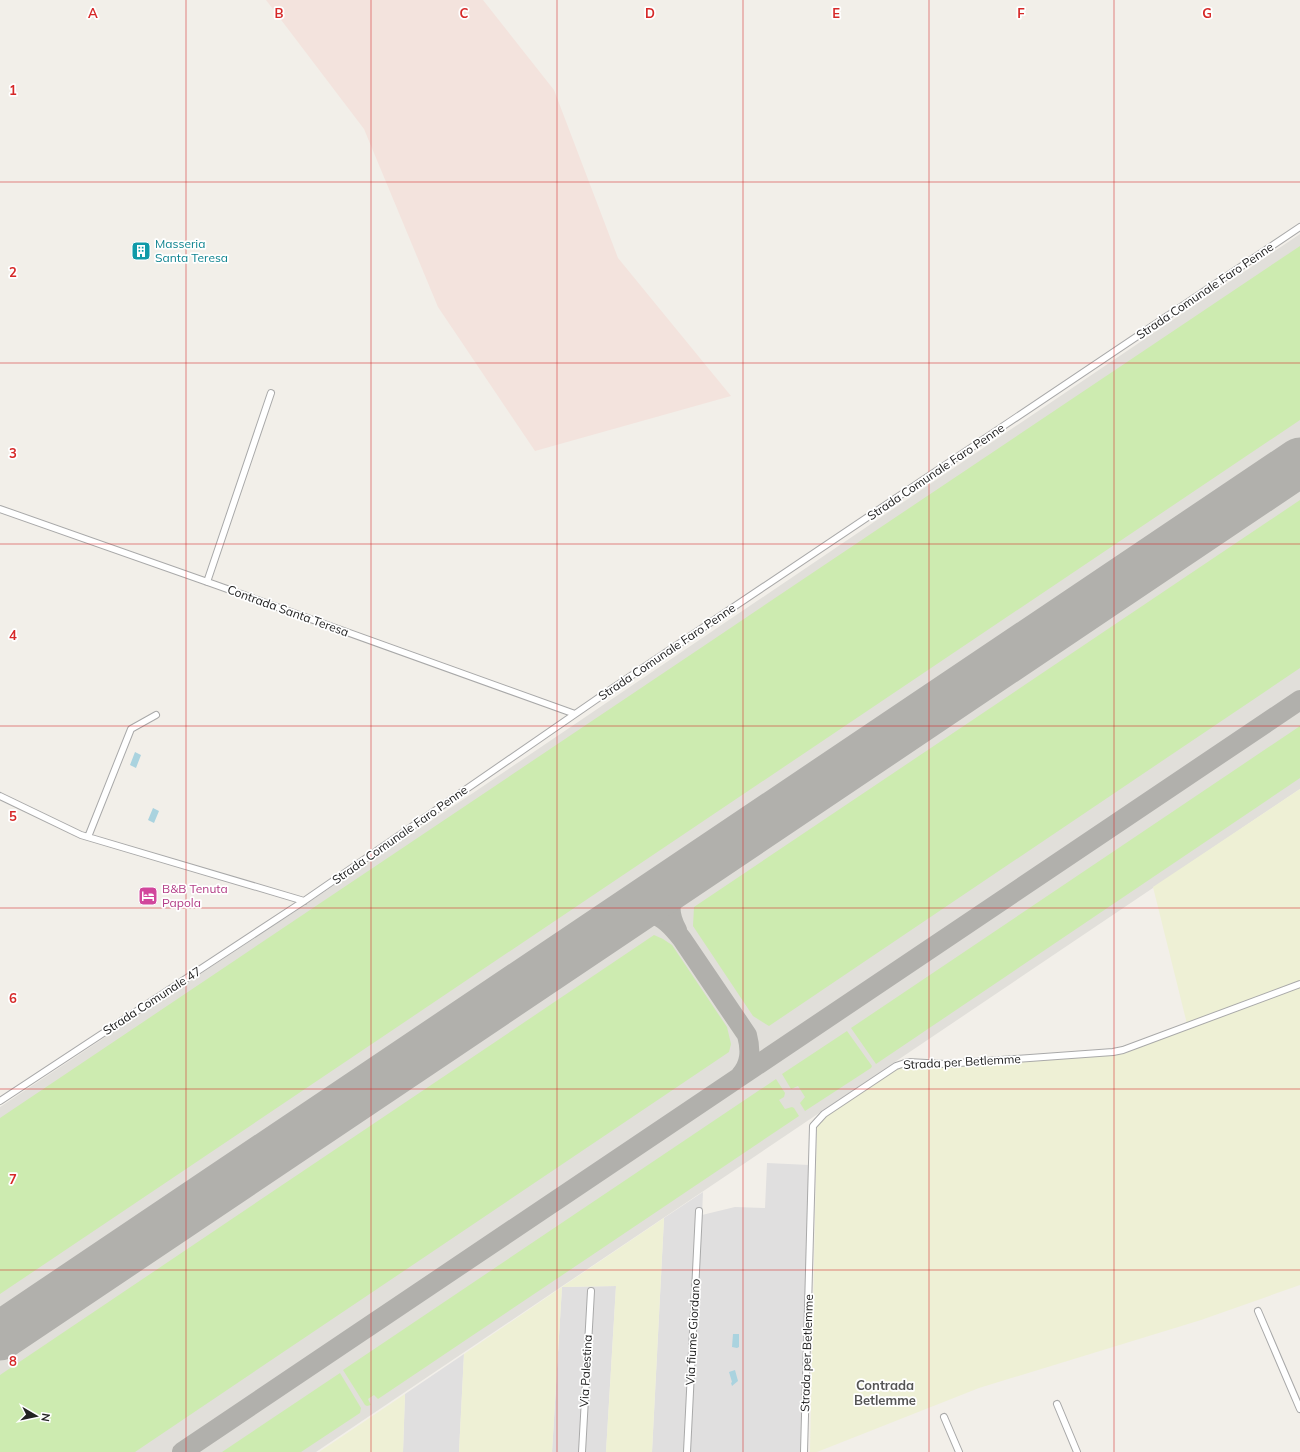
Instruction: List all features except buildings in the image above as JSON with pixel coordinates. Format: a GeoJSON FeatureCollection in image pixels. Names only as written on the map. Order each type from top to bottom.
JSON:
{"type":"FeatureCollection","features":[{"type":"Feature","properties":{"kind":"street","name":"Strada Comunale Faro Penne"},"geometry":{"type":"LineString","coordinates":[[304,901],[575,714],[1300,227]]}},
{"type":"Feature","properties":{"kind":"street"},"geometry":{"type":"LineString","coordinates":[[207,582],[271,393]]}},
{"type":"Feature","properties":{"kind":"street","name":"Contrada Santa Teresa"},"geometry":{"type":"LineString","coordinates":[[0,509],[575,714]]}},
{"type":"Feature","properties":{"kind":"street"},"geometry":{"type":"LineString","coordinates":[[88,837],[131,729],[156,715]]}},
{"type":"Feature","properties":{"kind":"street"},"geometry":{"type":"LineString","coordinates":[[0,796],[81,835],[304,901]]}},
{"type":"Feature","properties":{"kind":"street","name":"Strada Comunale 47"},"geometry":{"type":"LineString","coordinates":[[0,1101],[304,901]]}},
{"type":"Feature","properties":{"kind":"street","name":"Strada per Betlemme"},"geometry":{"type":"LineString","coordinates":[[804,1452],[813,1126],[824,1114],[896,1066],[908,1062],[945,1064],[1113,1052],[1137,1045],[1300,984]]}},
{"type":"Feature","properties":{"kind":"street","name":"Via fiume Giordano"},"geometry":{"type":"LineString","coordinates":[[687,1452],[699,1211]]}},
{"type":"Feature","properties":{"kind":"street","name":"Via Palestina"},"geometry":{"type":"LineString","coordinates":[[582,1452],[591,1291]]}},
{"type":"Feature","properties":{"kind":"street"},"geometry":{"type":"LineString","coordinates":[[1258,1311],[1300,1409]]}},
{"type":"Feature","properties":{"kind":"street"},"geometry":{"type":"LineString","coordinates":[[1056,1404],[1077,1452]]}},
{"type":"Feature","properties":{"kind":"street"},"geometry":{"type":"LineString","coordinates":[[944,1417],[959,1452]]}},
{"type":"Feature","properties":{"kind":"shaded area"},"geometry":{"type":"Polygon","coordinates":[[[266,0],[483,0],[554,90],[618,258],[731,396],[535,451],[438,307],[364,129],[266,0]]]}},
{"type":"Feature","properties":{"kind":"shaded area"},"geometry":{"type":"Polygon","coordinates":[[[1300,234],[1300,789],[316,1452],[0,1452],[0,1107],[473,793],[1300,234]]]}},
{"type":"Feature","properties":{"kind":"shaded area"},"geometry":{"type":"Polygon","coordinates":[[[767,1163],[809,1165],[801,1452],[652,1452],[664,1218],[703,1192],[702,1215],[735,1207],[765,1208],[767,1163]]]}},
{"type":"Feature","properties":{"kind":"shaded area"},"geometry":{"type":"Polygon","coordinates":[[[616,1286],[606,1452],[552,1452],[562,1287],[616,1286]]]}},
{"type":"Feature","properties":{"kind":"shaded area"},"geometry":{"type":"Polygon","coordinates":[[[464,1354],[459,1452],[403,1452],[405,1394],[464,1354]]]}},
{"type":"Feature","properties":{"kind":"green space"},"geometry":{"type":"Polygon","coordinates":[[[1300,246],[1300,420],[0,1294],[0,1118],[1300,246]]]}},
{"type":"Feature","properties":{"kind":"green space"},"geometry":{"type":"Polygon","coordinates":[[[1300,500],[1300,668],[769,1026],[753,1016],[693,926],[694,907],[1300,500]]]}},
{"type":"Feature","properties":{"kind":"green space"},"geometry":{"type":"Polygon","coordinates":[[[1300,726],[1300,778],[876,1064],[851,1028],[1300,726]]]}},
{"type":"Feature","properties":{"kind":"green space"},"geometry":{"type":"Polygon","coordinates":[[[1300,789],[1300,1285],[1201,1320],[979,1388],[817,1452],[810,1452],[817,1124],[822,1118],[900,1067],[953,1067],[1117,1054],[1132,1050],[1188,1028],[1153,887],[1300,789]]]}},
{"type":"Feature","properties":{"kind":"green space"},"geometry":{"type":"Polygon","coordinates":[[[654,935],[672,945],[727,1027],[731,1044],[729,1052],[135,1452],[0,1452],[0,1375],[654,935]]]}},
{"type":"Feature","properties":{"kind":"green space"},"geometry":{"type":"Polygon","coordinates":[[[847,1031],[872,1066],[871,1068],[805,1111],[800,1103],[805,1097],[798,1086],[791,1089],[782,1074],[847,1031]]]}},
{"type":"Feature","properties":{"kind":"green space"},"geometry":{"type":"Polygon","coordinates":[[[776,1079],[785,1093],[784,1097],[779,1100],[785,1109],[792,1107],[794,1108],[799,1116],[378,1399],[374,1395],[368,1399],[371,1405],[365,1405],[343,1370],[776,1079]]]}},
{"type":"Feature","properties":{"kind":"green space"},"geometry":{"type":"Polygon","coordinates":[[[664,1218],[652,1452],[606,1452],[616,1286],[562,1287],[664,1218]]]}},
{"type":"Feature","properties":{"kind":"green space"},"geometry":{"type":"Polygon","coordinates":[[[562,1287],[552,1452],[459,1452],[464,1354],[562,1287]]]}},
{"type":"Feature","properties":{"kind":"green space"},"geometry":{"type":"Polygon","coordinates":[[[340,1373],[361,1408],[360,1413],[301,1452],[222,1452],[340,1373]]]}},
{"type":"Feature","properties":{"kind":"green space"},"geometry":{"type":"Polygon","coordinates":[[[405,1394],[403,1452],[319,1452],[405,1394]]]}},
{"type":"Feature","properties":{"kind":"water"},"geometry":{"type":"Polygon","coordinates":[[[135,752],[141,755],[136,768],[130,765],[135,752]]]}},
{"type":"Feature","properties":{"kind":"water"},"geometry":{"type":"Polygon","coordinates":[[[153,808],[159,811],[154,823],[148,820],[153,808]]]}},
{"type":"Feature","properties":{"kind":"water"},"geometry":{"type":"Polygon","coordinates":[[[733,1334],[739,1334],[739,1347],[737,1348],[732,1347],[733,1334]]]}},
{"type":"Feature","properties":{"kind":"water"},"geometry":{"type":"Polygon","coordinates":[[[735,1370],[738,1381],[732,1386],[729,1372],[735,1370]]]}},
{"type":"Feature","properties":{"kind":"taxiway"},"geometry":{"type":"LineString","coordinates":[[182,1452],[1300,700]]}},
{"type":"Feature","properties":{"kind":"taxiway"},"geometry":{"type":"LineString","coordinates":[[677,930],[672,920],[671,903],[673,896],[677,889],[696,867]]}},
{"type":"Feature","properties":{"kind":"taxiway"},"geometry":{"type":"LineString","coordinates":[[613,924],[635,916],[652,914],[666,921],[674,929],[747,1035],[749,1057],[746,1067],[740,1076]]}},
{"type":"Feature","properties":{"kind":"runway"},"geometry":{"type":"LineString","coordinates":[[0,1336],[1300,462]]}},
{"type":"Feature","properties":{"kind":"place","name":"Masseria Santa Teresa"},"geometry":{"type":"Point","coordinates":[141,251]}},
{"type":"Feature","properties":{"kind":"place","name":"B&B Tenuta Papola"},"geometry":{"type":"Point","coordinates":[148,896]}},
{"type":"Feature","properties":{"kind":"district","name":"Contrada Betlemme"},"geometry":{"type":"Point","coordinates":[885,1392]}}]}
